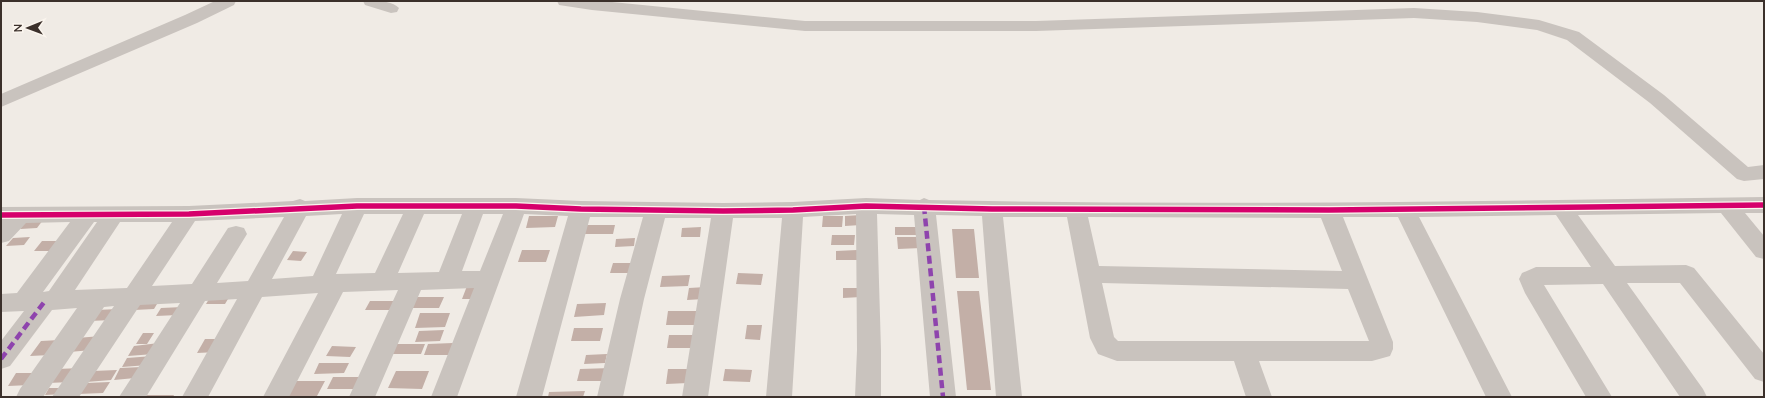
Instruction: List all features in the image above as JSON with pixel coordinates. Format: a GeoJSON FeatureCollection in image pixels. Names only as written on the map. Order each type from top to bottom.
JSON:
{"type":"FeatureCollection","features":[{"type":"Feature","properties":{"kind":"street"},"geometry":{"type":"LineString","coordinates":[[1,101],[191,19],[228,1]]}},
{"type":"Feature","properties":{"kind":"street"},"geometry":{"type":"LineString","coordinates":[[372,1],[391,8]]}},
{"type":"Feature","properties":{"kind":"street"},"geometry":{"type":"LineString","coordinates":[[565,1],[805,26],[1036,26],[1414,13],[1477,16],[1539,25],[1573,36],[1657,99],[1744,174],[1764,172]]}},
{"type":"Feature","properties":{"kind":"street"},"geometry":{"type":"LineString","coordinates":[[1,235],[10,215],[189,214],[300,207],[357,206],[516,206],[581,209],[723,211],[793,210],[866,206],[924,206],[992,209],[1405,210],[1764,205]]}},
{"type":"Feature","properties":{"kind":"street"},"geometry":{"type":"LineString","coordinates":[[276,397],[328,284],[357,206]]}},
{"type":"Feature","properties":{"kind":"street"},"geometry":{"type":"LineString","coordinates":[[382,282],[417,206]]}},
{"type":"Feature","properties":{"kind":"street"},"geometry":{"type":"LineString","coordinates":[[447,281],[475,206]]}},
{"type":"Feature","properties":{"kind":"street"},"geometry":{"type":"LineString","coordinates":[[444,397],[516,206]]}},
{"type":"Feature","properties":{"kind":"street"},"geometry":{"type":"LineString","coordinates":[[866,206],[869,350],[868,397]]}},
{"type":"Feature","properties":{"kind":"street"},"geometry":{"type":"LineString","coordinates":[[924,206],[943,397]]}},
{"type":"Feature","properties":{"kind":"street"},"geometry":{"type":"LineString","coordinates":[[1727,206],[1764,251]]}},
{"type":"Feature","properties":{"kind":"street"},"geometry":{"type":"LineString","coordinates":[[195,397],[253,289],[300,207]]}},
{"type":"Feature","properties":{"kind":"street"},"geometry":{"type":"LineString","coordinates":[[1562,208],[1694,397]]}},
{"type":"Feature","properties":{"kind":"street"},"geometry":{"type":"LineString","coordinates":[[529,397],[581,209]]}},
{"type":"Feature","properties":{"kind":"street"},"geometry":{"type":"LineString","coordinates":[[992,209],[1009,397]]}},
{"type":"Feature","properties":{"kind":"street"},"geometry":{"type":"LineString","coordinates":[[1076,209],[1102,338],[1107,347],[1117,351],[1372,351],[1381,349],[1381,342],[1329,210]]}},
{"type":"Feature","properties":{"kind":"street"},"geometry":{"type":"LineString","coordinates":[[610,397],[632,299],[656,210]]}},
{"type":"Feature","properties":{"kind":"street"},"geometry":{"type":"LineString","coordinates":[[779,397],[793,210]]}},
{"type":"Feature","properties":{"kind":"street"},"geometry":{"type":"LineString","coordinates":[[1405,210],[1500,397]]}},
{"type":"Feature","properties":{"kind":"street"},"geometry":{"type":"LineString","coordinates":[[695,397],[723,211]]}},
{"type":"Feature","properties":{"kind":"street"},"geometry":{"type":"LineString","coordinates":[[1,359],[31,302],[88,214]]}},
{"type":"Feature","properties":{"kind":"street"},"geometry":{"type":"LineString","coordinates":[[31,302],[114,214]]}},
{"type":"Feature","properties":{"kind":"street"},"geometry":{"type":"LineString","coordinates":[[65,397],[189,214]]}},
{"type":"Feature","properties":{"kind":"street"},"geometry":{"type":"LineString","coordinates":[[132,397],[200,293],[236,234]]}},
{"type":"Feature","properties":{"kind":"street"},"geometry":{"type":"LineString","coordinates":[[1089,274],[1356,280]]}},
{"type":"Feature","properties":{"kind":"street"},"geometry":{"type":"LineString","coordinates":[[1599,397],[1533,287],[1530,279],[1536,276],[1686,274],[1764,372]]}},
{"type":"Feature","properties":{"kind":"street"},"geometry":{"type":"LineString","coordinates":[[31,302],[200,293],[328,284],[489,279]]}},
{"type":"Feature","properties":{"kind":"street"},"geometry":{"type":"LineString","coordinates":[[362,397],[413,282]]}},
{"type":"Feature","properties":{"kind":"street"},"geometry":{"type":"LineString","coordinates":[[29,397],[97,298]]}},
{"type":"Feature","properties":{"kind":"street"},"geometry":{"type":"LineString","coordinates":[[1243,350],[1258,397]]}},
{"type":"Feature","properties":{"kind":"building"},"geometry":{"type":"Polygon","coordinates":[[[861,215],[861,225],[845,226],[845,216],[861,215]]]}},
{"type":"Feature","properties":{"kind":"building"},"geometry":{"type":"Polygon","coordinates":[[[529,216],[558,216],[555,227],[526,228],[529,216]]]}},
{"type":"Feature","properties":{"kind":"building"},"geometry":{"type":"Polygon","coordinates":[[[823,216],[843,216],[842,227],[822,227],[823,216]]]}},
{"type":"Feature","properties":{"kind":"building"},"geometry":{"type":"Polygon","coordinates":[[[27,220],[43,220],[37,228],[20,229],[27,220]]]}},
{"type":"Feature","properties":{"kind":"building"},"geometry":{"type":"Polygon","coordinates":[[[586,225],[615,225],[613,234],[583,234],[586,225]]]}},
{"type":"Feature","properties":{"kind":"building"},"geometry":{"type":"Polygon","coordinates":[[[701,227],[700,237],[681,237],[682,228],[701,227]]]}},
{"type":"Feature","properties":{"kind":"building"},"geometry":{"type":"Polygon","coordinates":[[[895,227],[918,227],[918,235],[895,235],[895,227]]]}},
{"type":"Feature","properties":{"kind":"building"},"geometry":{"type":"Polygon","coordinates":[[[952,229],[974,229],[979,278],[956,278],[952,229]]]}},
{"type":"Feature","properties":{"kind":"building"},"geometry":{"type":"Polygon","coordinates":[[[832,235],[855,235],[854,245],[831,245],[832,235]]]}},
{"type":"Feature","properties":{"kind":"building"},"geometry":{"type":"Polygon","coordinates":[[[30,237],[24,245],[6,246],[13,238],[30,237]]]}},
{"type":"Feature","properties":{"kind":"building"},"geometry":{"type":"Polygon","coordinates":[[[897,237],[920,237],[921,248],[898,249],[897,237]]]}},
{"type":"Feature","properties":{"kind":"building"},"geometry":{"type":"Polygon","coordinates":[[[635,238],[634,246],[615,247],[616,239],[635,238]]]}},
{"type":"Feature","properties":{"kind":"building"},"geometry":{"type":"Polygon","coordinates":[[[42,241],[59,241],[51,251],[34,251],[42,241]]]}},
{"type":"Feature","properties":{"kind":"building"},"geometry":{"type":"Polygon","coordinates":[[[522,250],[550,250],[546,262],[518,262],[522,250]]]}},
{"type":"Feature","properties":{"kind":"building"},"geometry":{"type":"Polygon","coordinates":[[[857,250],[857,260],[836,260],[836,251],[857,250]]]}},
{"type":"Feature","properties":{"kind":"building"},"geometry":{"type":"Polygon","coordinates":[[[293,251],[307,252],[301,261],[287,260],[293,251]]]}},
{"type":"Feature","properties":{"kind":"building"},"geometry":{"type":"Polygon","coordinates":[[[613,263],[635,263],[633,273],[610,273],[613,263]]]}},
{"type":"Feature","properties":{"kind":"building"},"geometry":{"type":"Polygon","coordinates":[[[738,273],[763,274],[761,285],[736,284],[738,273]]]}},
{"type":"Feature","properties":{"kind":"building"},"geometry":{"type":"Polygon","coordinates":[[[690,275],[688,286],[660,287],[662,276],[690,275]]]}},
{"type":"Feature","properties":{"kind":"building"},"geometry":{"type":"Polygon","coordinates":[[[467,286],[479,286],[474,299],[462,299],[467,286]]]}},
{"type":"Feature","properties":{"kind":"building"},"geometry":{"type":"Polygon","coordinates":[[[706,287],[704,299],[687,300],[689,288],[706,287]]]}},
{"type":"Feature","properties":{"kind":"building"},"geometry":{"type":"Polygon","coordinates":[[[843,288],[861,288],[861,297],[843,298],[843,288]]]}},
{"type":"Feature","properties":{"kind":"building"},"geometry":{"type":"Polygon","coordinates":[[[957,291],[979,291],[991,390],[967,390],[957,291]]]}},
{"type":"Feature","properties":{"kind":"building"},"geometry":{"type":"Polygon","coordinates":[[[212,294],[231,294],[225,304],[206,304],[212,294]]]}},
{"type":"Feature","properties":{"kind":"building"},"geometry":{"type":"Polygon","coordinates":[[[416,297],[444,297],[439,308],[411,308],[416,297]]]}},
{"type":"Feature","properties":{"kind":"building"},"geometry":{"type":"Polygon","coordinates":[[[160,299],[154,309],[134,310],[140,300],[160,299]]]}},
{"type":"Feature","properties":{"kind":"building"},"geometry":{"type":"Polygon","coordinates":[[[370,301],[395,301],[391,310],[365,310],[370,301]]]}},
{"type":"Feature","properties":{"kind":"building"},"geometry":{"type":"Polygon","coordinates":[[[606,303],[604,315],[574,317],[577,304],[606,303]]]}},
{"type":"Feature","properties":{"kind":"building"},"geometry":{"type":"Polygon","coordinates":[[[183,307],[178,315],[156,316],[161,308],[183,307]]]}},
{"type":"Feature","properties":{"kind":"building"},"geometry":{"type":"Polygon","coordinates":[[[119,309],[112,320],[89,321],[96,310],[119,309]]]}},
{"type":"Feature","properties":{"kind":"building"},"geometry":{"type":"Polygon","coordinates":[[[668,311],[700,311],[697,325],[666,325],[668,311]]]}},
{"type":"Feature","properties":{"kind":"building"},"geometry":{"type":"Polygon","coordinates":[[[420,313],[450,313],[445,327],[415,328],[420,313]]]}},
{"type":"Feature","properties":{"kind":"building"},"geometry":{"type":"Polygon","coordinates":[[[747,325],[762,325],[760,340],[745,339],[747,325]]]}},
{"type":"Feature","properties":{"kind":"building"},"geometry":{"type":"Polygon","coordinates":[[[574,328],[603,328],[600,341],[571,341],[574,328]]]}},
{"type":"Feature","properties":{"kind":"building"},"geometry":{"type":"Polygon","coordinates":[[[444,330],[440,341],[415,342],[419,331],[444,330]]]}},
{"type":"Feature","properties":{"kind":"building"},"geometry":{"type":"Polygon","coordinates":[[[143,333],[154,333],[147,344],[136,344],[143,333]]]}},
{"type":"Feature","properties":{"kind":"building"},"geometry":{"type":"Polygon","coordinates":[[[669,335],[699,335],[696,348],[667,348],[669,335]]]}},
{"type":"Feature","properties":{"kind":"building"},"geometry":{"type":"Polygon","coordinates":[[[101,336],[92,350],[69,352],[77,338],[101,336]]]}},
{"type":"Feature","properties":{"kind":"building"},"geometry":{"type":"Polygon","coordinates":[[[205,339],[225,339],[217,352],[197,353],[205,339]]]}},
{"type":"Feature","properties":{"kind":"building"},"geometry":{"type":"Polygon","coordinates":[[[60,340],[50,355],[30,356],[41,341],[60,340]]]}},
{"type":"Feature","properties":{"kind":"building"},"geometry":{"type":"Polygon","coordinates":[[[159,343],[154,354],[128,356],[134,346],[159,343]]]}},
{"type":"Feature","properties":{"kind":"building"},"geometry":{"type":"Polygon","coordinates":[[[453,343],[449,355],[424,355],[428,344],[453,343]]]}},
{"type":"Feature","properties":{"kind":"building"},"geometry":{"type":"Polygon","coordinates":[[[394,344],[425,344],[421,354],[389,354],[394,344]]]}},
{"type":"Feature","properties":{"kind":"building"},"geometry":{"type":"Polygon","coordinates":[[[332,346],[356,347],[350,357],[326,356],[332,346]]]}},
{"type":"Feature","properties":{"kind":"building"},"geometry":{"type":"Polygon","coordinates":[[[607,354],[605,363],[584,364],[586,355],[607,354]]]}},
{"type":"Feature","properties":{"kind":"building"},"geometry":{"type":"Polygon","coordinates":[[[153,356],[148,365],[122,367],[127,358],[153,356]]]}},
{"type":"Feature","properties":{"kind":"building"},"geometry":{"type":"Polygon","coordinates":[[[319,363],[349,363],[344,373],[314,374],[319,363]]]}},
{"type":"Feature","properties":{"kind":"building"},"geometry":{"type":"Polygon","coordinates":[[[142,367],[135,378],[114,380],[120,368],[142,367]]]}},
{"type":"Feature","properties":{"kind":"building"},"geometry":{"type":"Polygon","coordinates":[[[81,368],[72,382],[47,383],[57,369],[81,368]]]}},
{"type":"Feature","properties":{"kind":"building"},"geometry":{"type":"Polygon","coordinates":[[[611,368],[608,381],[577,381],[580,369],[611,368]]]}},
{"type":"Feature","properties":{"kind":"building"},"geometry":{"type":"Polygon","coordinates":[[[668,369],[690,369],[688,383],[666,384],[668,369]]]}},
{"type":"Feature","properties":{"kind":"building"},"geometry":{"type":"Polygon","coordinates":[[[725,369],[752,370],[750,382],[723,381],[725,369]]]}},
{"type":"Feature","properties":{"kind":"building"},"geometry":{"type":"Polygon","coordinates":[[[117,370],[111,380],[86,382],[93,371],[117,370]]]}},
{"type":"Feature","properties":{"kind":"building"},"geometry":{"type":"Polygon","coordinates":[[[396,371],[429,371],[422,389],[388,388],[396,371]]]}},
{"type":"Feature","properties":{"kind":"building"},"geometry":{"type":"Polygon","coordinates":[[[16,373],[39,373],[30,385],[8,386],[16,373]]]}},
{"type":"Feature","properties":{"kind":"building"},"geometry":{"type":"Polygon","coordinates":[[[333,377],[360,377],[354,389],[327,389],[333,377]]]}},
{"type":"Feature","properties":{"kind":"building"},"geometry":{"type":"Polygon","coordinates":[[[292,381],[325,381],[317,396],[284,396],[292,381]]]}},
{"type":"Feature","properties":{"kind":"building"},"geometry":{"type":"Polygon","coordinates":[[[110,382],[103,393],[78,394],[86,383],[110,382]]]}},
{"type":"Feature","properties":{"kind":"building"},"geometry":{"type":"Polygon","coordinates":[[[49,388],[68,388],[64,394],[45,395],[49,388]]]}},
{"type":"Feature","properties":{"kind":"building"},"geometry":{"type":"Polygon","coordinates":[[[585,391],[583,397],[548,397],[549,392],[585,391]]]}},
{"type":"Feature","properties":{"kind":"building"},"geometry":{"type":"Polygon","coordinates":[[[145,395],[174,395],[173,397],[144,397],[145,395]]]}},
{"type":"Feature","properties":{"kind":"marked path"},"geometry":{"type":"LineString","coordinates":[[924,206],[943,397]]}},
{"type":"Feature","properties":{"kind":"marked path"},"geometry":{"type":"LineString","coordinates":[[1,359],[45,301]]}},
{"type":"Feature","properties":{"kind":"cycle path"},"geometry":{"type":"LineString","coordinates":[[1,215],[189,214],[357,206],[516,206],[581,209],[723,211],[793,210],[866,206],[992,209],[1329,210],[1764,205]]}}]}
